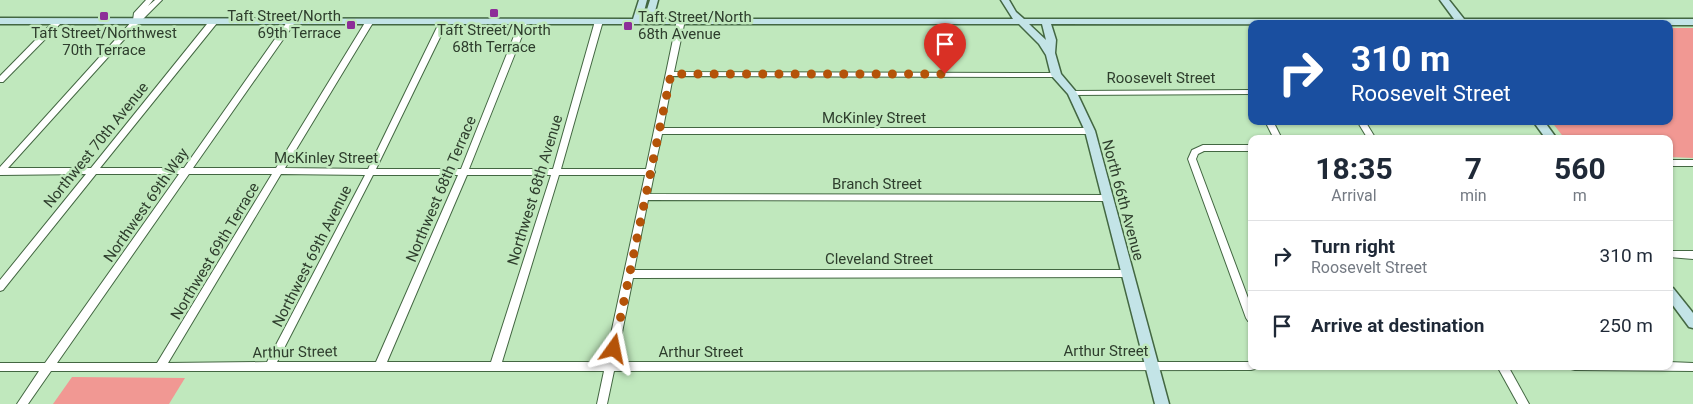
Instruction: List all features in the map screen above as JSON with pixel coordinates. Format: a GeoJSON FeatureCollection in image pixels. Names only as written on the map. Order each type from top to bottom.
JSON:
{"type":"FeatureCollection","features":[{"type":"Feature","properties":{"kind":"street"},"geometry":{"type":"LineString","coordinates":[[136,21],[138,13],[150,0]]}},
{"type":"Feature","properties":{"kind":"street"},"geometry":{"type":"LineString","coordinates":[[0,171],[136,21],[159,0]]}},
{"type":"Feature","properties":{"kind":"street"},"geometry":{"type":"LineString","coordinates":[[638,20],[643,0]]}},
{"type":"Feature","properties":{"kind":"street"},"geometry":{"type":"LineString","coordinates":[[648,20],[654,0]]}},
{"type":"Feature","properties":{"kind":"street"},"geometry":{"type":"LineString","coordinates":[[1444,0],[1460,20]]}},
{"type":"Feature","properties":{"kind":"street"},"geometry":{"type":"LineString","coordinates":[[980,22],[1000,14],[1005,1]]}},
{"type":"Feature","properties":{"kind":"street","name":"North 66th Avenue"},"geometry":{"type":"LineString","coordinates":[[1005,1],[1021,22],[1043,42],[1051,55],[1056,75],[1072,93],[1090,131],[1162,404]]}},
{"type":"Feature","properties":{"kind":"street","name":"Northwest 68th Avenue"},"geometry":{"type":"LineString","coordinates":[[495,367],[556,172],[599,20]]}},
{"type":"Feature","properties":{"kind":"street"},"geometry":{"type":"LineString","coordinates":[[602,404],[681,20]]}},
{"type":"Feature","properties":{"kind":"street"},"geometry":{"type":"LineString","coordinates":[[0,21],[681,20],[1248,22]]}},
{"type":"Feature","properties":{"kind":"street"},"geometry":{"type":"LineString","coordinates":[[0,80],[59,21]]}},
{"type":"Feature","properties":{"kind":"street","name":"Northwest 70th Avenue"},"geometry":{"type":"LineString","coordinates":[[0,287],[214,21]]}},
{"type":"Feature","properties":{"kind":"street","name":"Northwest 69th Terrace"},"geometry":{"type":"LineString","coordinates":[[160,366],[370,21]]}},
{"type":"Feature","properties":{"kind":"street","name":"Northwest 69th Avenue"},"geometry":{"type":"LineString","coordinates":[[270,367],[371,171],[444,21]]}},
{"type":"Feature","properties":{"kind":"street","name":"Northwest 68th Terrace"},"geometry":{"type":"LineString","coordinates":[[380,366],[464,172],[524,21]]}},
{"type":"Feature","properties":{"kind":"street","name":"Northwest 69th Way"},"geometry":{"type":"LineString","coordinates":[[22,404],[292,22]]}},
{"type":"Feature","properties":{"kind":"street"},"geometry":{"type":"LineString","coordinates":[[1046,22],[1051,55]]}},
{"type":"Feature","properties":{"kind":"street"},"geometry":{"type":"LineString","coordinates":[[1673,22],[1693,22]]}},
{"type":"Feature","properties":{"kind":"street"},"geometry":{"type":"LineString","coordinates":[[671,74],[1056,75]]}},
{"type":"Feature","properties":{"kind":"street","name":"Roosevelt Street"},"geometry":{"type":"LineString","coordinates":[[1072,93],[1248,92]]}},
{"type":"Feature","properties":{"kind":"street"},"geometry":{"type":"LineString","coordinates":[[1541,125],[1549,135]]}},
{"type":"Feature","properties":{"kind":"street","name":"McKinley Street"},"geometry":{"type":"LineString","coordinates":[[659,132],[1090,131]]}},
{"type":"Feature","properties":{"kind":"street"},"geometry":{"type":"LineString","coordinates":[[1248,148],[1203,148],[1195,152],[1192,159],[1248,310]]}},
{"type":"Feature","properties":{"kind":"street"},"geometry":{"type":"LineString","coordinates":[[1673,163],[1693,163]]}},
{"type":"Feature","properties":{"kind":"street","name":"McKinley Street"},"geometry":{"type":"LineString","coordinates":[[0,171],[651,172]]}},
{"type":"Feature","properties":{"kind":"street","name":"Branch Street"},"geometry":{"type":"LineString","coordinates":[[646,197],[1108,198]]}},
{"type":"Feature","properties":{"kind":"street"},"geometry":{"type":"LineString","coordinates":[[1673,254],[1693,255]]}},
{"type":"Feature","properties":{"kind":"street","name":"Cleveland Street"},"geometry":{"type":"LineString","coordinates":[[630,274],[1128,274]]}},
{"type":"Feature","properties":{"kind":"street"},"geometry":{"type":"LineString","coordinates":[[1673,296],[1693,324]]}},
{"type":"Feature","properties":{"kind":"street","name":"Arthur Street"},"geometry":{"type":"LineString","coordinates":[[0,367],[1248,366]]}},
{"type":"Feature","properties":{"kind":"street"},"geometry":{"type":"LineString","coordinates":[[1673,367],[1693,367]]}},
{"type":"Feature","properties":{"kind":"street"},"geometry":{"type":"LineString","coordinates":[[1504,370],[1524,404]]}},
{"type":"Feature","properties":{"kind":"shaded area"},"geometry":{"type":"Polygon","coordinates":[[[1673,28],[1693,28],[1693,158],[1673,157],[1673,135],[1562,135],[1554,125],[1673,125],[1673,28]]]}},
{"type":"Feature","properties":{"kind":"shaded area"},"geometry":{"type":"Polygon","coordinates":[[[72,377],[185,378],[169,404],[53,404],[72,377]]]}},
{"type":"Feature","properties":{"kind":"place","name":"Taft Street/North 68th Terrace"},"geometry":{"type":"Point","coordinates":[494,13]}},
{"type":"Feature","properties":{"kind":"place","name":"Taft Street/Northwest 70th Terrace"},"geometry":{"type":"Point","coordinates":[104,16]}},
{"type":"Feature","properties":{"kind":"place","name":"Taft Street/North 69th Terrace"},"geometry":{"type":"Point","coordinates":[351,25]}},
{"type":"Feature","properties":{"kind":"place","name":"Taft Street/North 68th Avenue"},"geometry":{"type":"Point","coordinates":[628,26]}},
{"type":"Feature","properties":{"kind":"route"},"geometry":{"type":"LineString","coordinates":[[614,349],[671,74],[945,74]]}}]}
